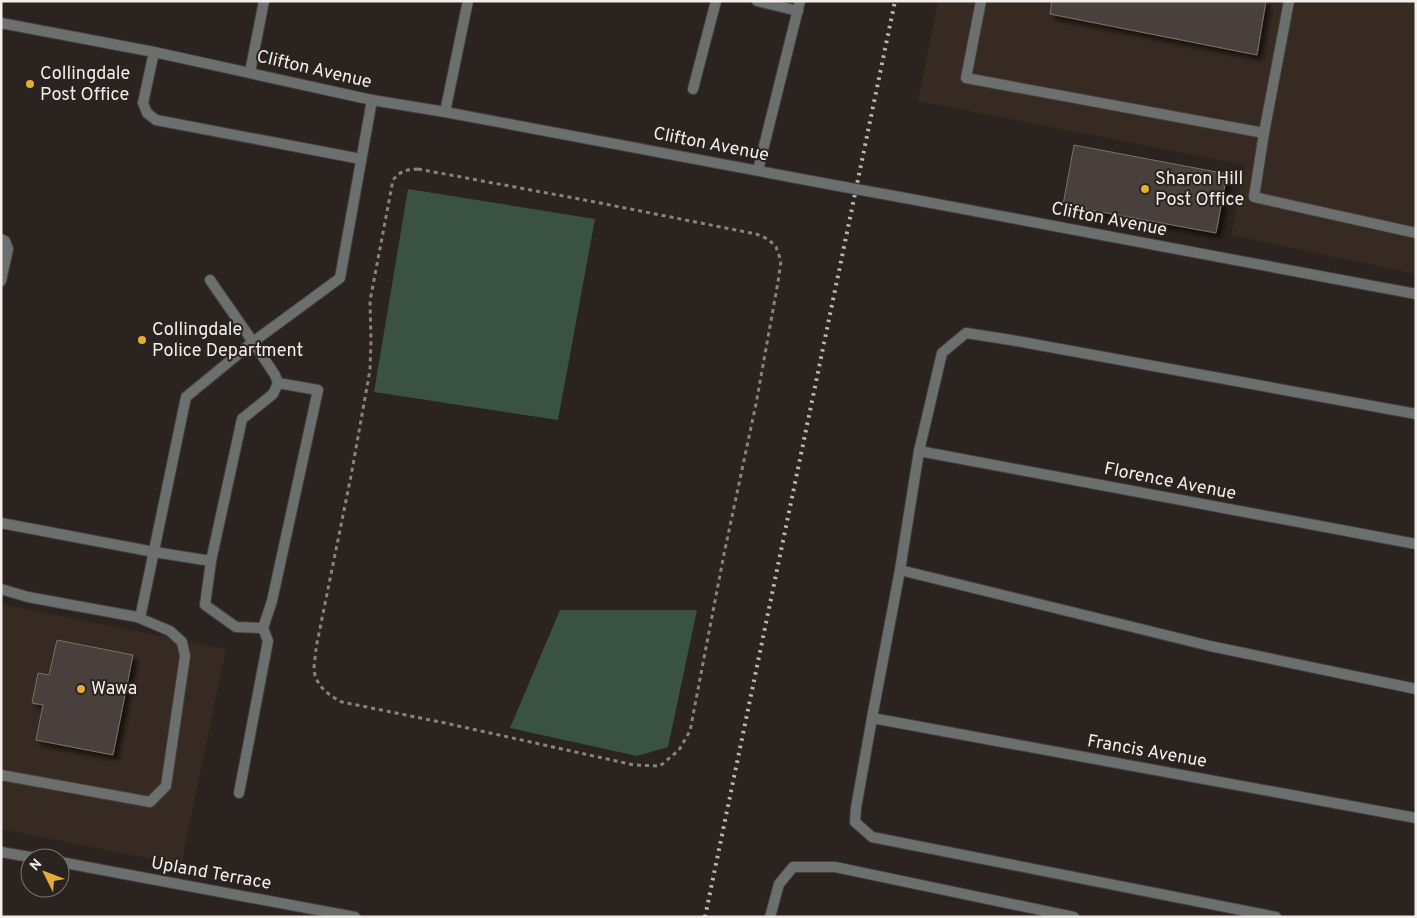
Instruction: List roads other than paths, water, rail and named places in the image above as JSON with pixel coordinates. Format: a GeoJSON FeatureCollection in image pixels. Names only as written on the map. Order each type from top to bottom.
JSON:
{"type":"FeatureCollection","features":[{"type":"Feature","properties":{"kind":"street"},"geometry":{"type":"LineString","coordinates":[[250,72],[264,1]]}},
{"type":"Feature","properties":{"kind":"street"},"geometry":{"type":"LineString","coordinates":[[445,112],[468,1]]}},
{"type":"Feature","properties":{"kind":"street"},"geometry":{"type":"LineString","coordinates":[[693,89],[716,1]]}},
{"type":"Feature","properties":{"kind":"street"},"geometry":{"type":"LineString","coordinates":[[757,1],[799,6],[758,170]]}},
{"type":"Feature","properties":{"kind":"street"},"geometry":{"type":"LineString","coordinates":[[981,1],[966,78],[1264,133]]}},
{"type":"Feature","properties":{"kind":"street"},"geometry":{"type":"LineString","coordinates":[[1289,1],[1254,197],[1416,233]]}},
{"type":"Feature","properties":{"kind":"street","name":"Clifton Avenue"},"geometry":{"type":"LineString","coordinates":[[1,23],[154,52],[372,100],[758,170],[1416,294]]}},
{"type":"Feature","properties":{"kind":"street"},"geometry":{"type":"LineString","coordinates":[[154,52],[144,103],[147,113],[156,120],[361,159]]}},
{"type":"Feature","properties":{"kind":"street"},"geometry":{"type":"LineString","coordinates":[[140,618],[186,397],[253,342],[340,278],[372,100]]}},
{"type":"Feature","properties":{"kind":"street"},"geometry":{"type":"LineString","coordinates":[[1,238],[5,241],[8,249],[1,281]]}},
{"type":"Feature","properties":{"kind":"street"},"geometry":{"type":"LineString","coordinates":[[210,280],[275,375],[278,384],[273,394],[242,419],[211,561],[205,605],[236,627],[263,628]]}},
{"type":"Feature","properties":{"kind":"street"},"geometry":{"type":"LineString","coordinates":[[1276,917],[872,837],[855,822],[872,718],[900,570],[918,451],[942,353],[966,333],[1416,414]]}},
{"type":"Feature","properties":{"kind":"street"},"geometry":{"type":"LineString","coordinates":[[239,793],[268,641],[263,628],[272,601],[318,390],[278,384]]}},
{"type":"Feature","properties":{"kind":"street","name":"Florence Avenue"},"geometry":{"type":"LineString","coordinates":[[918,451],[1416,544]]}},
{"type":"Feature","properties":{"kind":"street"},"geometry":{"type":"LineString","coordinates":[[1,523],[211,561]]}},
{"type":"Feature","properties":{"kind":"street"},"geometry":{"type":"LineString","coordinates":[[900,570],[1210,646],[1416,689]]}},
{"type":"Feature","properties":{"kind":"street"},"geometry":{"type":"LineString","coordinates":[[1,775],[150,802],[166,786],[185,656],[182,642],[170,631],[140,618],[2,592]]}},
{"type":"Feature","properties":{"kind":"street","name":"Francis Avenue"},"geometry":{"type":"LineString","coordinates":[[872,718],[1416,818]]}},
{"type":"Feature","properties":{"kind":"street"},"geometry":{"type":"LineString","coordinates":[[1,852],[20,855]]}},
{"type":"Feature","properties":{"kind":"street","name":"Upland Terrace"},"geometry":{"type":"LineString","coordinates":[[70,864],[355,917]]}},
{"type":"Feature","properties":{"kind":"street"},"geometry":{"type":"LineString","coordinates":[[770,917],[779,884],[793,867],[835,867],[1074,917]]}},
{"type":"Feature","properties":{"kind":"railway"},"geometry":{"type":"LineString","coordinates":[[705,917],[895,1]]}},
{"type":"Feature","properties":{"kind":"place","name":"Collingdale Post Office"},"geometry":{"type":"Point","coordinates":[30,84]}},
{"type":"Feature","properties":{"kind":"place","name":"Sharon Hill Post Office"},"geometry":{"type":"Point","coordinates":[1145,189]}},
{"type":"Feature","properties":{"kind":"place","name":"Collingdale Police Department"},"geometry":{"type":"Point","coordinates":[142,340]}},
{"type":"Feature","properties":{"kind":"place","name":"Wawa"},"geometry":{"type":"Point","coordinates":[81,689]}}]}
